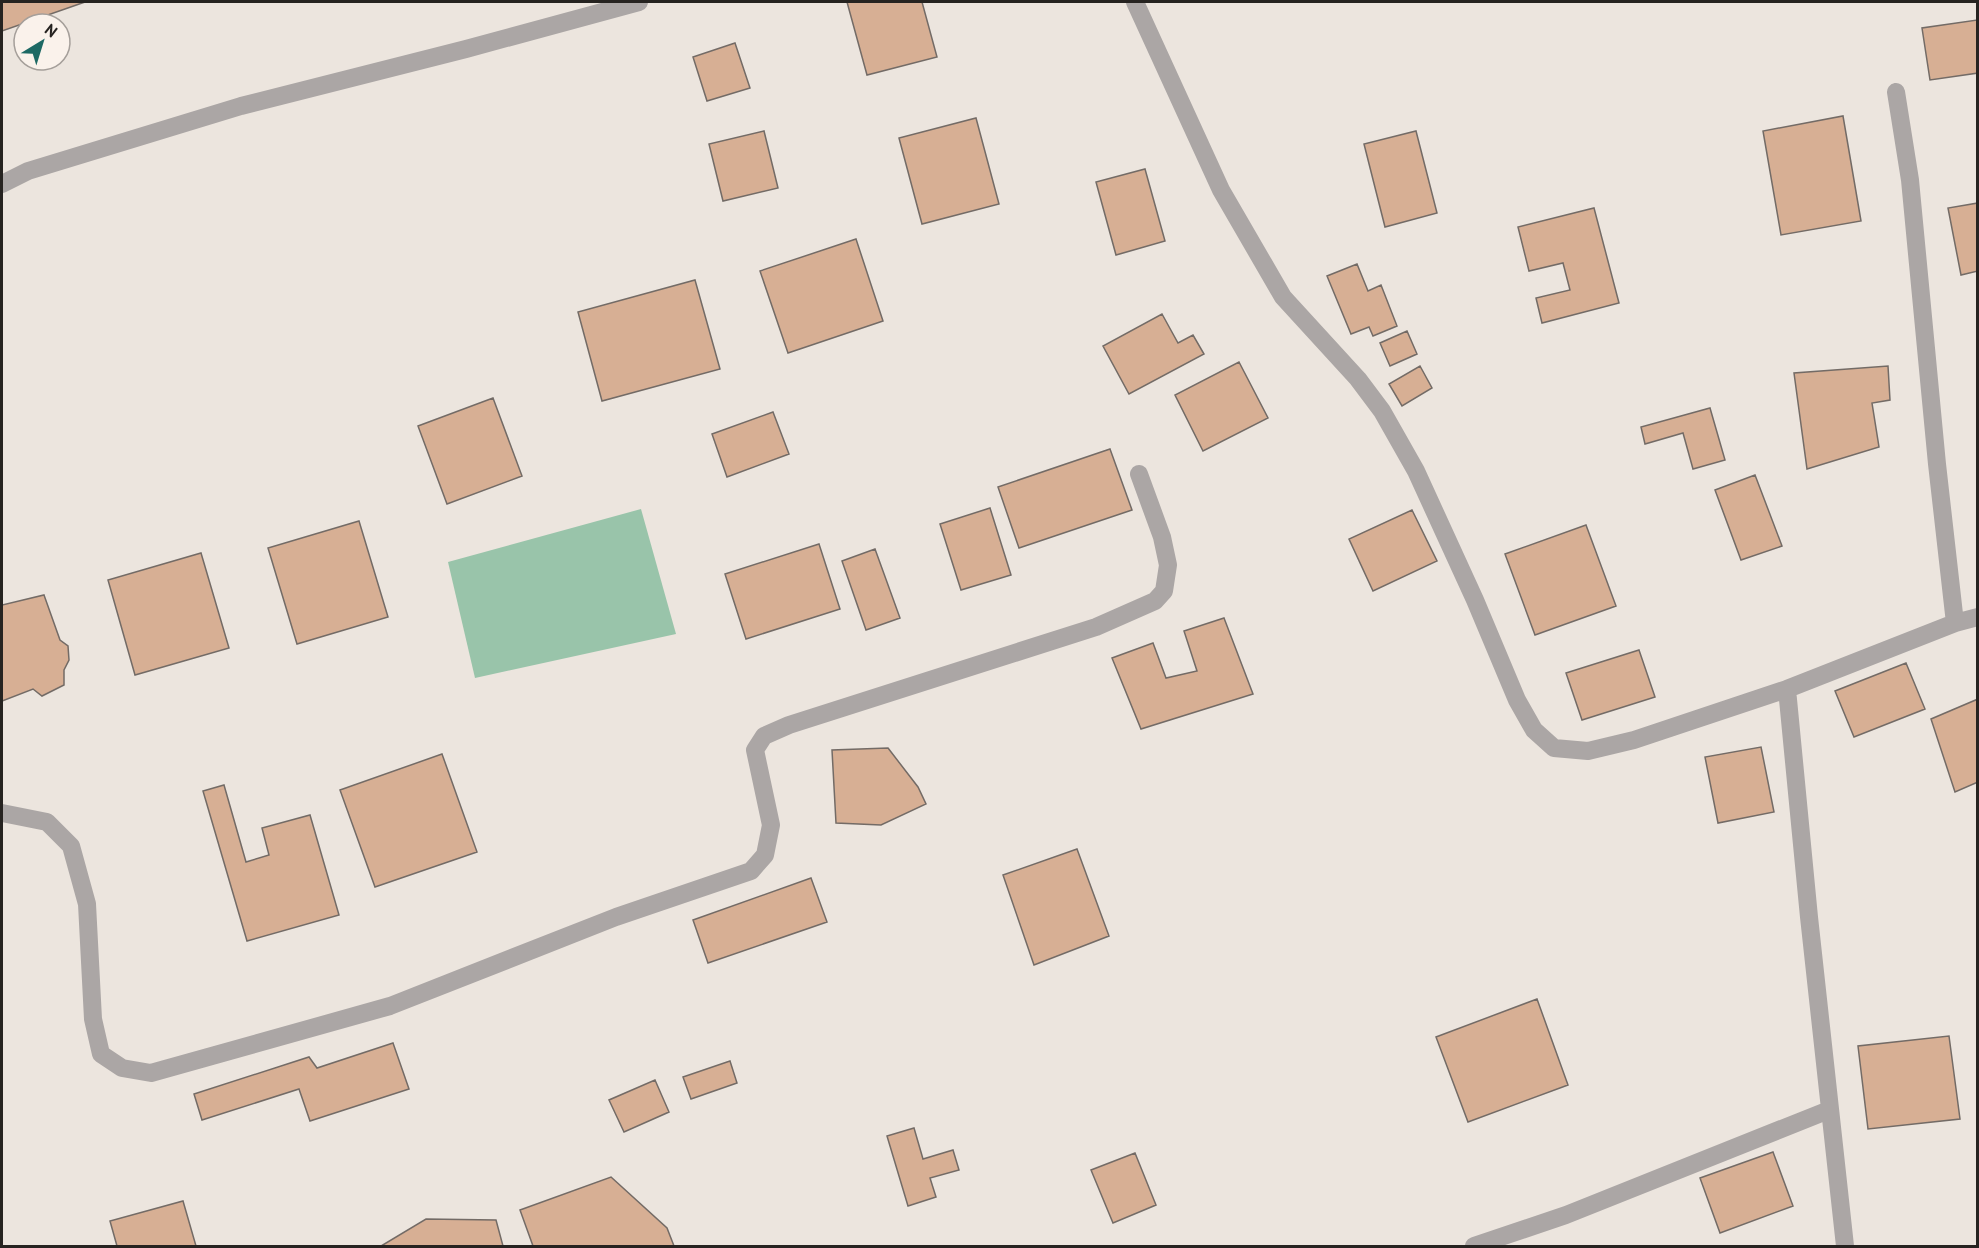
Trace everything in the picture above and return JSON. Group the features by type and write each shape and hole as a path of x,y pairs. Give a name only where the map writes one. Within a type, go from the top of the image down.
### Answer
{"street":[{"path":"2,184 28,171 241,106 639,2"},
{"path":"1135,2 1221,190 1283,297 1358,380 1382,411 1416,471 1476,600 1517,700 1534,730 1554,748 1588,751 1634,740 1787,689 1955,623 1977,617"},
{"path":"1896,92 1910,180 1937,464 1955,623"},
{"path":"2,813 47,822 71,846 87,904 93,1019 101,1054 122,1068 151,1073 390,1006 616,917 751,871 765,855 771,825 755,750 764,736 828,712 1096,627 1155,601 1164,591 1168,565 1162,537 1139,474"},
{"path":"1787,689 1829,1110 1845,1246"},
{"path":"1474,1246 1566,1215 1829,1110"}],"green space":[{"path":"641,509 676,634 475,678 448,562"}],"building":[{"path":"2,2 85,2 56,12 12,12 12,28 2,31"},
{"path":"847,2 922,2 937,57 867,75"},
{"path":"1977,20 1978,73 1930,80 1922,28"},
{"path":"735,43 750,88 707,101 693,57"},
{"path":"1843,116 1861,221 1781,235 1763,131"},
{"path":"976,118 999,204 922,224 899,138"},
{"path":"764,131 778,188 723,201 709,144"},
{"path":"1416,131 1437,213 1385,227 1364,144"},
{"path":"1145,169 1165,241 1116,255 1096,182"},
{"path":"1978,203 1978,271 1961,275 1948,208"},
{"path":"1594,208 1619,303 1542,323 1536,298 1570,290 1563,263 1529,271 1518,227"},
{"path":"856,239 883,321 788,353 760,271"},
{"path":"1357,264 1368,291 1381,285 1397,326 1373,336 1369,327 1351,334 1327,276"},
{"path":"695,280 720,369 602,401 578,312"},
{"path":"1162,314 1178,343 1193,335 1204,354 1129,394 1103,346"},
{"path":"1407,331 1417,354 1390,366 1380,343"},
{"path":"1239,362 1268,418 1203,451 1175,395"},
{"path":"1420,366 1432,388 1402,406 1389,384"},
{"path":"1888,366 1890,400 1872,403 1879,447 1807,469 1794,373"},
{"path":"493,398 522,476 447,504 418,426"},
{"path":"1710,408 1725,460 1693,469 1683,433 1645,444 1641,427"},
{"path":"773,412 789,454 727,477 712,434"},
{"path":"1110,449 1132,510 1019,548 998,487"},
{"path":"1755,475 1782,546 1741,560 1715,490"},
{"path":"990,508 1011,575 961,590 940,524"},
{"path":"1412,510 1437,561 1373,591 1349,539"},
{"path":"359,521 388,617 297,644 268,548"},
{"path":"1586,525 1616,606 1535,635 1505,554"},
{"path":"819,544 840,609 746,639 725,574"},
{"path":"875,549 900,618 866,630 842,561"},
{"path":"201,553 229,648 135,675 108,580"},
{"path":"44,595 60,640 68,646 69,660 64,670 64,685 42,696 33,689 2,701 2,605"},
{"path":"1224,618 1253,694 1141,729 1112,658 1153,643 1166,678 1197,671 1184,631"},
{"path":"1639,650 1655,697 1582,720 1566,673"},
{"path":"1906,663 1925,709 1854,737 1835,691"},
{"path":"1978,699 1978,782 1955,792 1931,719"},
{"path":"1761,747 1774,812 1718,823 1705,757"},
{"path":"888,748 918,787 926,804 881,825 836,823 832,750"},
{"path":"442,754 477,852 375,887 340,790"},
{"path":"224,785 246,862 269,855 262,828 310,815 339,915 247,941 203,791"},
{"path":"1077,849 1109,936 1034,965 1003,875"},
{"path":"811,878 827,922 708,963 693,920"},
{"path":"1537,999 1568,1085 1468,1122 1436,1037"},
{"path":"1949,1036 1960,1119 1868,1129 1858,1046"},
{"path":"393,1043 409,1089 310,1121 299,1089 202,1120 194,1094 309,1057 317,1068"},
{"path":"730,1061 737,1083 691,1099 683,1077"},
{"path":"655,1080 669,1112 624,1132 609,1100"},
{"path":"914,1128 923,1159 953,1150 959,1170 930,1178 936,1197 908,1206 887,1136"},
{"path":"1773,1152 1793,1206 1720,1233 1700,1178"},
{"path":"1135,1153 1156,1205 1113,1223 1091,1170"},
{"path":"611,1177 667,1228 674,1246 533,1246 520,1210"},
{"path":"183,1201 196,1246 117,1246 110,1221"},
{"path":"426,1219 496,1220 503,1246 381,1246"}]}
